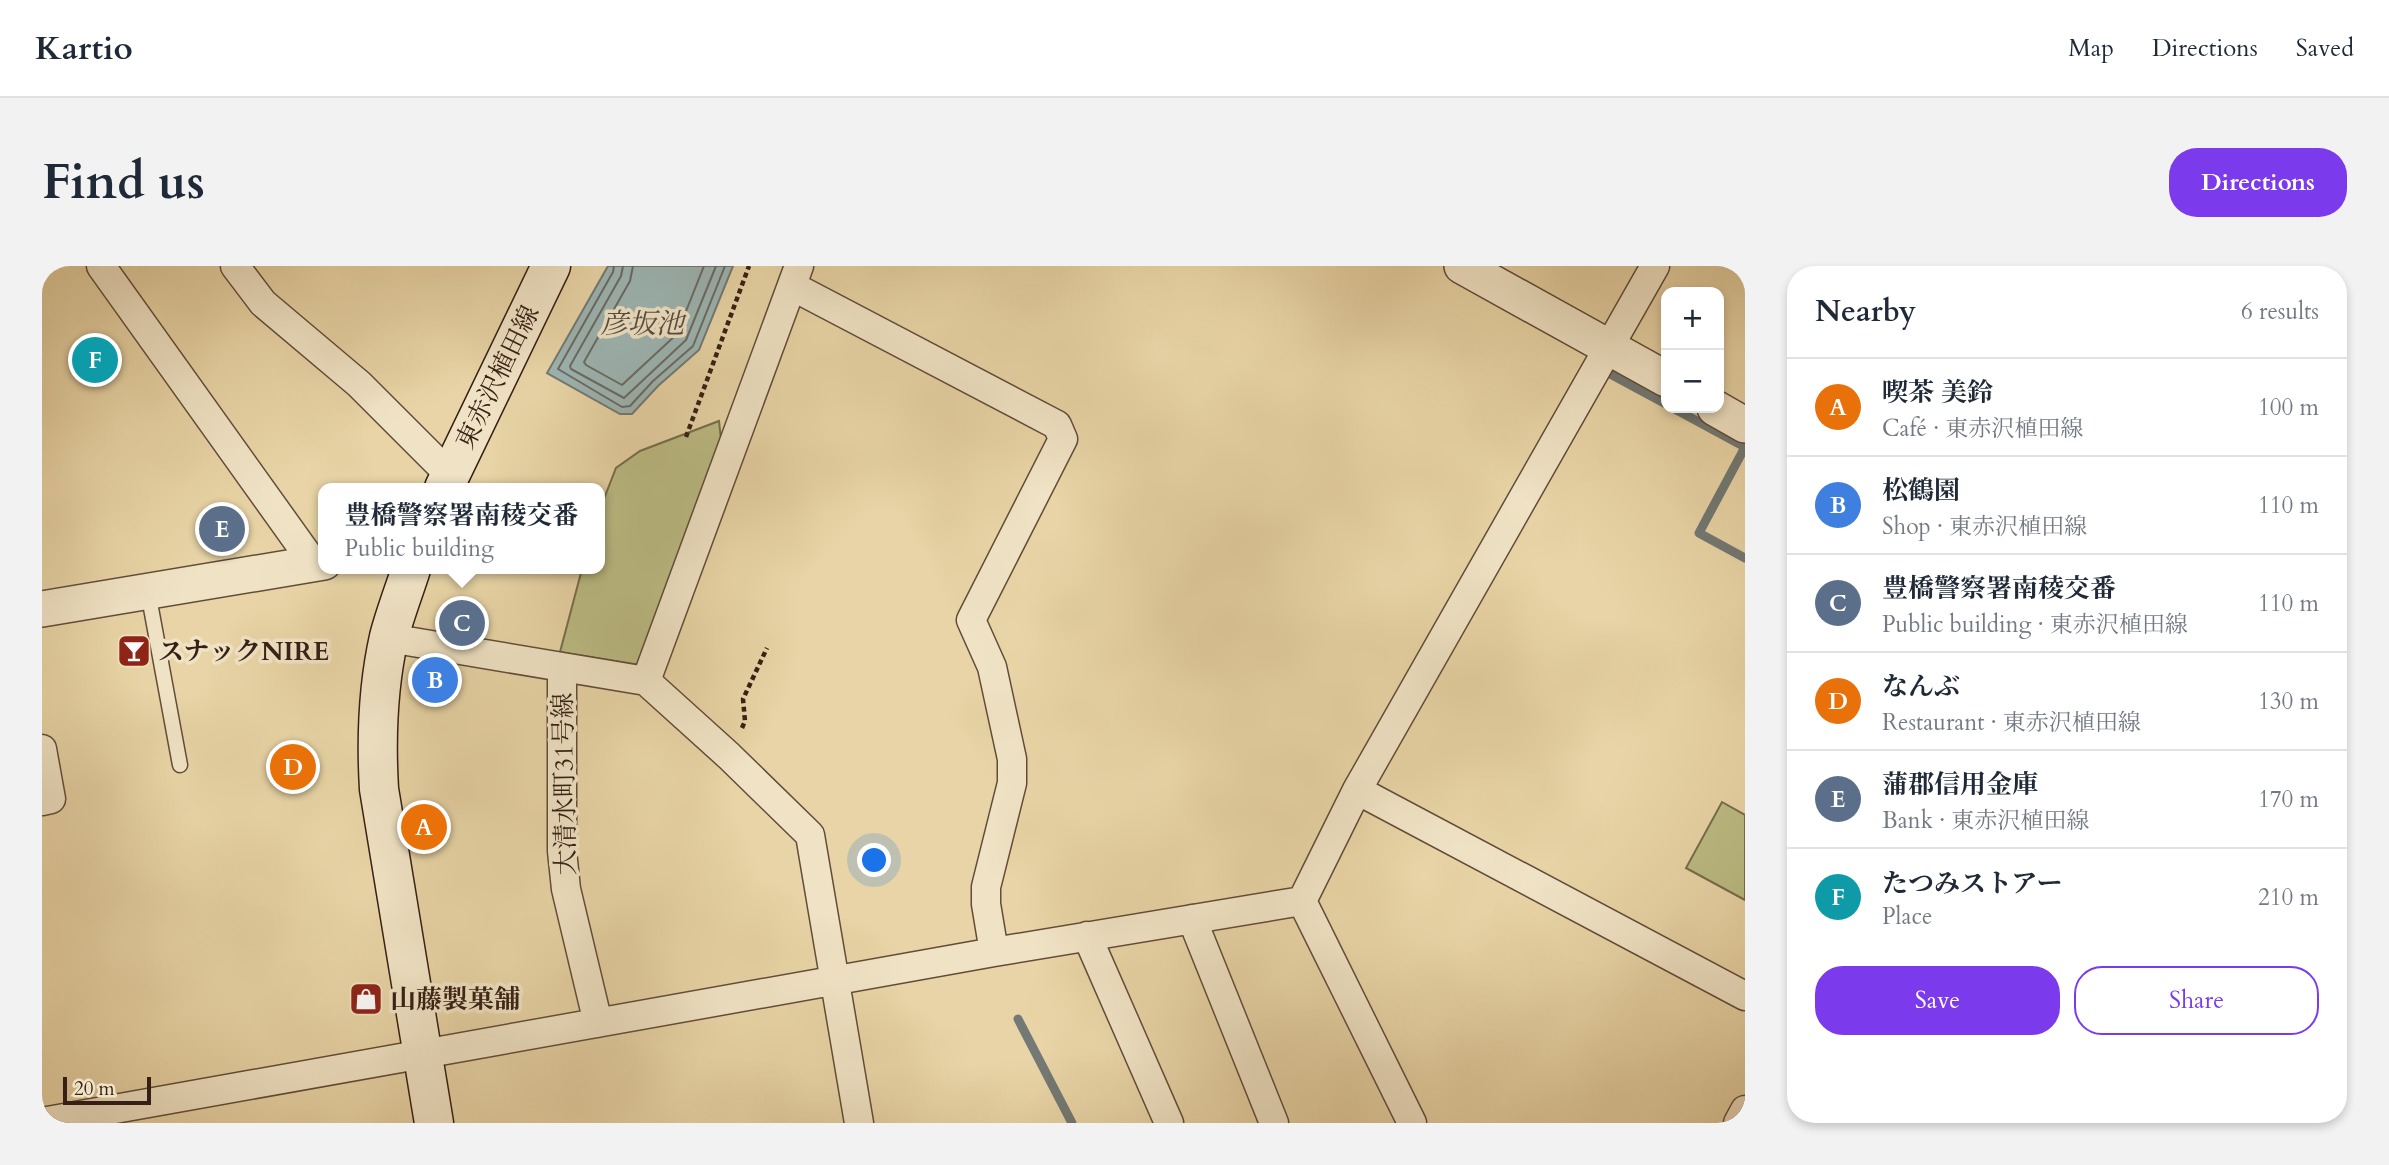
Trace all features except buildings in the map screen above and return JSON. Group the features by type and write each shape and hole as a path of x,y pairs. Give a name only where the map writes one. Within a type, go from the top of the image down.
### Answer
{"main road":[{"name":"東赤沢植田線","path":"447,482 551,266"},
{"path":"409,574 389,638 376,750 379,789 434,1123"}],"street":[{"path":"101,266 318,562"},
{"path":"235,266 262,303 359,384 447,482"},
{"path":"1462,266 1661,376"},
{"path":"1302,901 1357,790 1655,266"},
{"path":"646,681 796,276 1057,425 1063,439 971,620 992,667 1012,759 1012,783 986,887 994,952"},
{"path":"1724,413 1745,425"},
{"path":"42,609 318,563"},
{"path":"389,638 646,681 729,755 810,835 859,1123"},
{"name":"大清水町31号線","path":"562,667 562,851 566,889 598,1023"},
{"path":"42,749 51,799 42,801"},
{"path":"1357,790 1745,996"},
{"path":"42,1122 84,1119 994,952 1302,901"},
{"path":"1302,901 1412,1123"},
{"path":"1192,919 1274,1123"},
{"path":"1087,936 1169,1123"},
{"path":"1738,1123 1745,1110"}],"lane":[{"path":"148,592 180,765"}],"path":[{"path":"686,437 748,266"},
{"path":"729,755 745,721 743,699 767,648"}],"green space":[{"path":"719,421 723,458 640,665 560,652 581,574 605,574 605,496 616,468 640,451"},
{"path":"1722,802 1745,815 1745,900 1686,868"}],"water":[{"name":"彦坂池","path":"608,266 733,266 699,350 658,386 632,414 620,414 547,373"}],"waterway":[{"path":"1601,369 1661,401"},
{"path":"1682,413 1745,447 1699,533 1745,558"},
{"path":"1018,1019 1072,1123"}],"place":[{"name":"たつみストアー","path":"95,360"},
{"name":"蒲郡信用金庫","path":"222,529"},
{"name":"豊橋警察署南稜交番","path":"462,623"},
{"name":"スナックNIRE","path":"134,651"},
{"name":"松鶴園","path":"435,680"},
{"name":"なんぶ","path":"293,767"},
{"name":"喫茶 美鈴","path":"424,827"},
{"name":"山藤製菓舗","path":"366,999"}]}
